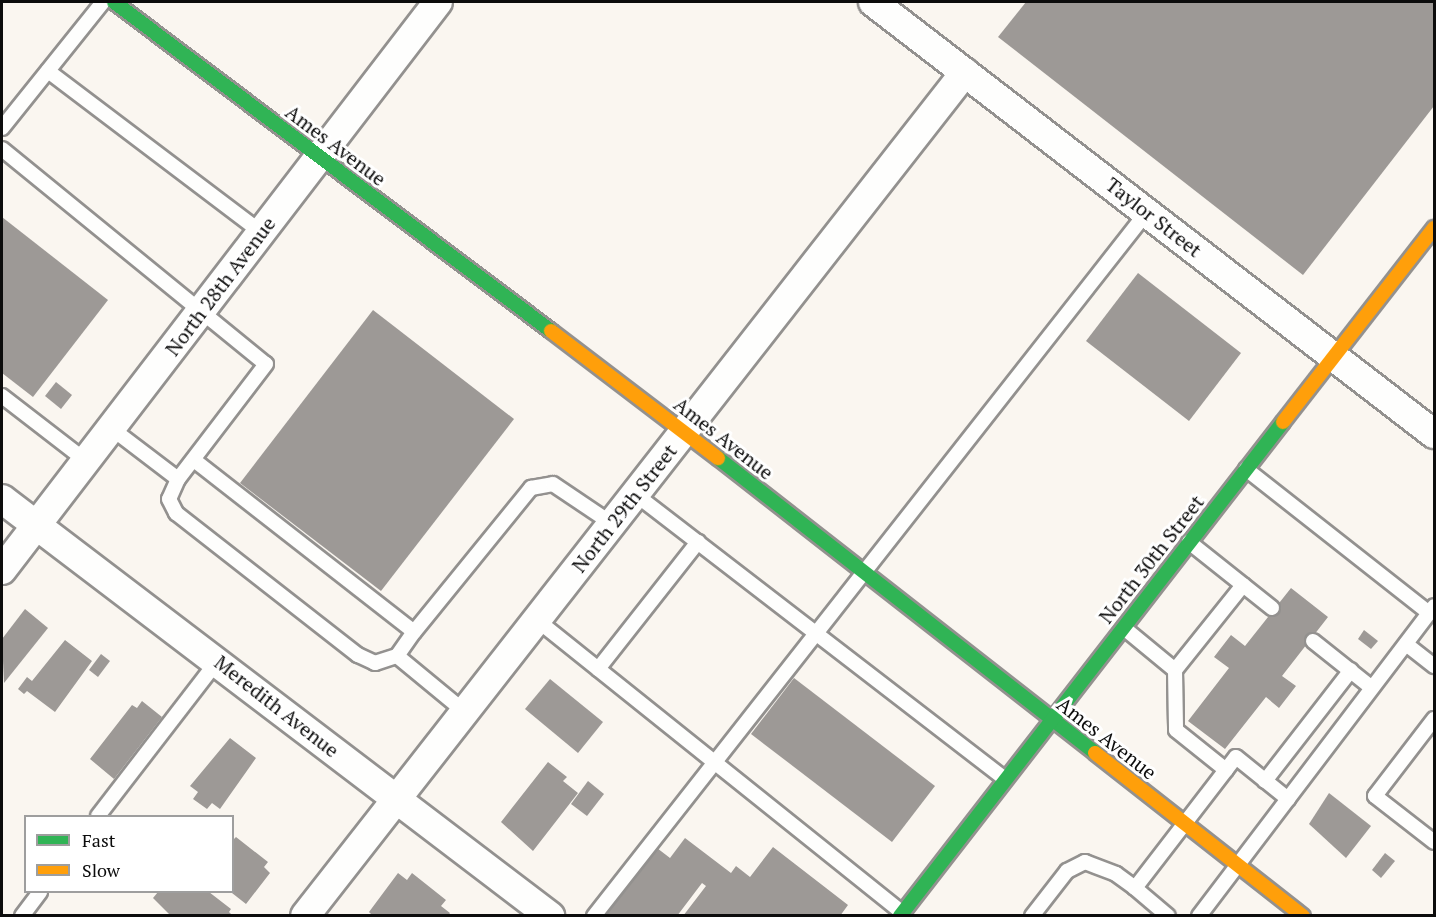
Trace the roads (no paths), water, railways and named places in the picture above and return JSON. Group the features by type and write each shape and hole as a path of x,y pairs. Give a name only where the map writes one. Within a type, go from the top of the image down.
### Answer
{"main road":[{"name":"Ames Avenue","path":"114,2 684,431 1299,914"},
{"name":"North 30th Street","path":"901,914 1434,228"}],"street":[{"name":"North 28th Avenue","path":"2,570 438,2"},
{"name":"Taylor Street","path":"873,2 1434,434"},
{"name":"North 29th Street","path":"305,915 965,72"},
{"name":"Meredith Avenue","path":"2,499 218,660 550,915"}],"lane":[{"path":"2,128 103,2"},
{"path":"48,71 261,232"},
{"path":"2,149 266,364 178,479 169,499 176,513 358,655 375,663 397,656 531,488 553,484 611,523"},
{"path":"594,915 1147,212"},
{"path":"2,396 86,461"},
{"path":"111,428 178,479"},
{"path":"194,460 414,632"},
{"path":"1199,915 1432,610 1246,470"},
{"path":"635,494 1005,779"},
{"path":"598,669 698,542"},
{"path":"1189,542 1272,608"},
{"path":"1226,770 1176,730 1175,670 1243,585"},
{"path":"537,620 901,914"},
{"path":"1123,627 1175,670"},
{"path":"1313,641 1372,688"},
{"path":"1406,644 1434,666"},
{"path":"397,656 465,712"},
{"path":"99,815 218,660"},
{"path":"1265,781 1351,670"},
{"path":"1434,718 1374,796 1434,842"},
{"path":"1135,888 1236,757 1288,799"},
{"path":"1032,915 1067,871 1085,862 1116,874 1168,915"},
{"path":"22,915 38,893"}]}
